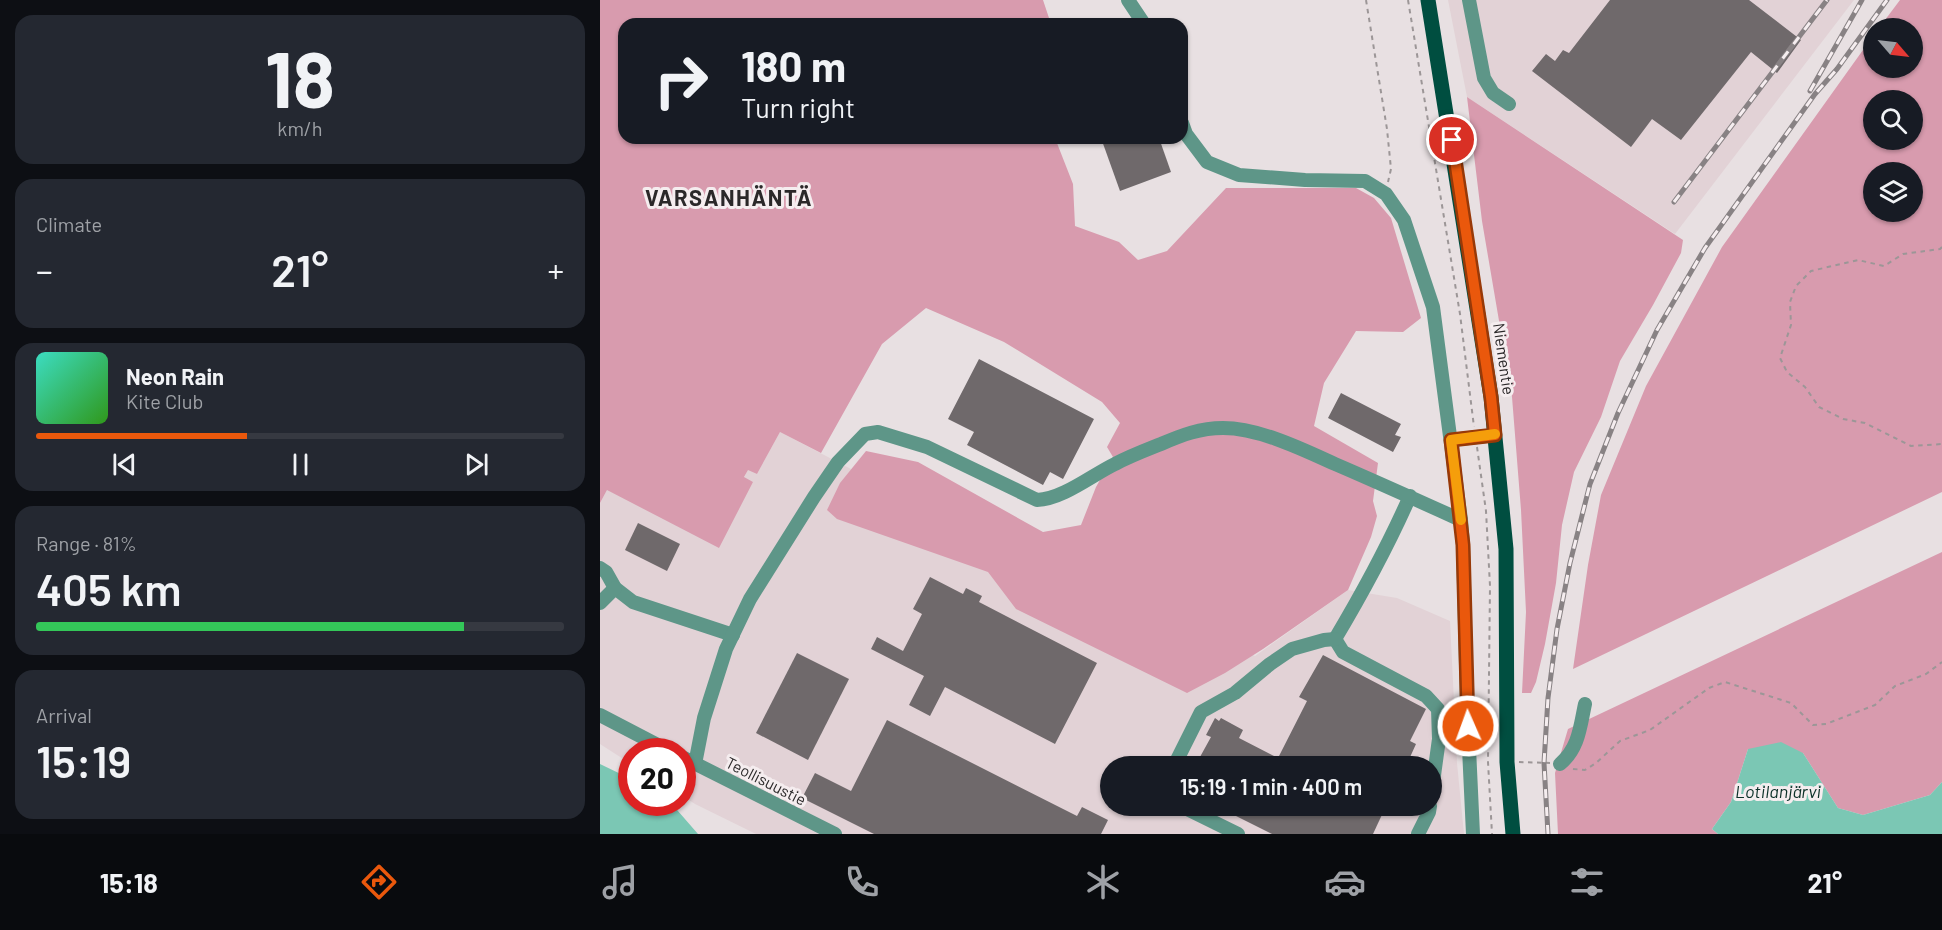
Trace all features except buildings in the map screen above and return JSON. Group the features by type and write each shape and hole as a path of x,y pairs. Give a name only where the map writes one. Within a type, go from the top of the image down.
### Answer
{"main road":[{"name":"Niementie","path":"1428,0 1465,222 1495,435 1506,549 1507,762 1513,834"}],"street":[{"path":"1128,0 1140,18"},
{"path":"1469,0 1484,78 1493,93 1509,105"},
{"path":"1188,137 1207,162 1239,175 1305,180 1365,181 1386,194 1404,220 1433,307 1461,520 1473,834"},
{"path":"696,741 726,649 750,599 838,462 865,434 878,432 927,447 1037,500 1045,500 1072,488 1116,463 1186,433 1204,429 1245,430 1282,442 1461,520"},
{"path":"1451,440 1495,435"},
{"path":"1335,639 1395,531 1410,496"},
{"path":"600,568 606,572 615,588 633,602 733,635"},
{"path":"600,603 615,588"},
{"path":"1179,756 1201,712 1235,693 1292,649 1335,639"},
{"path":"1335,639 1343,652 1426,696 1438,709 1439,739 1437,756"},
{"path":"1560,764 1570,756 1576,744 1585,704"},
{"path":"600,715 644,738"},
{"name":"Teollisuustie","path":"696,764 835,834"},
{"path":"1201,816 1238,834"},
{"path":"1418,834 1427,816"}],"path":[{"path":"1366,0 1387,129 1391,169 1386,194"},
{"path":"1408,0 1460,314 1486,511 1490,586 1488,762 1492,834"},
{"path":"1942,247 1903,254 1884,266 1858,260 1811,272 1796,286 1790,302 1791,325 1780,358 1787,372 1805,387 1819,407 1843,419 1865,423 1911,446 1942,444"},
{"path":"1507,762 1560,764 1585,770 1620,741 1650,729 1709,687 1725,682 1791,703 1813,724 1826,724 1875,705 1895,686 1926,674 1942,662"}],"shaded area":[{"path":"600,0 1043,0 1049,18 618,18 618,144 1057,144 1073,184 1075,226 1119,242 1138,260 1167,251 1226,188 1356,188 1374,198 1391,218 1421,318 1403,332 1356,331 1324,383 1314,426 1378,463 1373,501 1377,516 1371,537 1348,590 1263,649 1187,693 1016,609 988,572 837,519 827,510 840,483 866,451 918,462 1043,532 1081,525 1096,487 1113,457 1107,447 1120,423 1102,402 1004,342 926,308 882,344 821,453 780,432 757,474 748,470 744,477 753,482 719,548 607,490 600,503"},
{"path":"1448,0 1854,0 1675,234 1467,97"},
{"path":"1900,0 1942,0 1942,492 1573,669 1601,495 1646,386 1722,247 1863,50 1863,78 1923,78 1923,18 1886,18"},
{"path":"1467,97 1683,240 1681,253 1620,361 1601,417 1574,472 1562,525 1556,583 1545,644 1531,693 1522,693 1526,612 1512,397 1482,221"},
{"path":"780,432 899,494 1255,656 1348,590 1397,598 1450,621 1457,763 1464,834 756,834 696,804 696,738 618,738 618,756 600,744 600,503 607,490 753,483 744,478 748,469 757,474"},
{"path":"1942,552 1942,782 1930,795 1863,815 1838,808 1803,753 1748,749 1731,802 1712,829 1718,834 1558,834 1555,773 1568,729"}],"water":[{"name":"Lotilanjärvi","path":"1781,742 1803,753 1838,808 1863,815 1930,795 1942,782 1942,834 1718,834 1712,829 1731,802 1748,749"},
{"path":"600,764 618,773 618,816 682,816 698,834 600,834"}],"railway":[{"path":"1674,202 1827,0"},
{"path":"1810,91 1862,0"},
{"path":"1548,834 1544,763 1548,698 1557,629 1570,563 1590,484 1618,413 1657,330 1705,248 1815,94 1837,69 1887,0"}],"slow traffic":[{"path":"1461,520 1451,440 1495,434"}],"district":[{"name":"VARSANHÄNTÄ","path":"729,198"}],"route":[{"path":"1452,140 1495,435 1451,440 1463,545 1468,726"}]}
